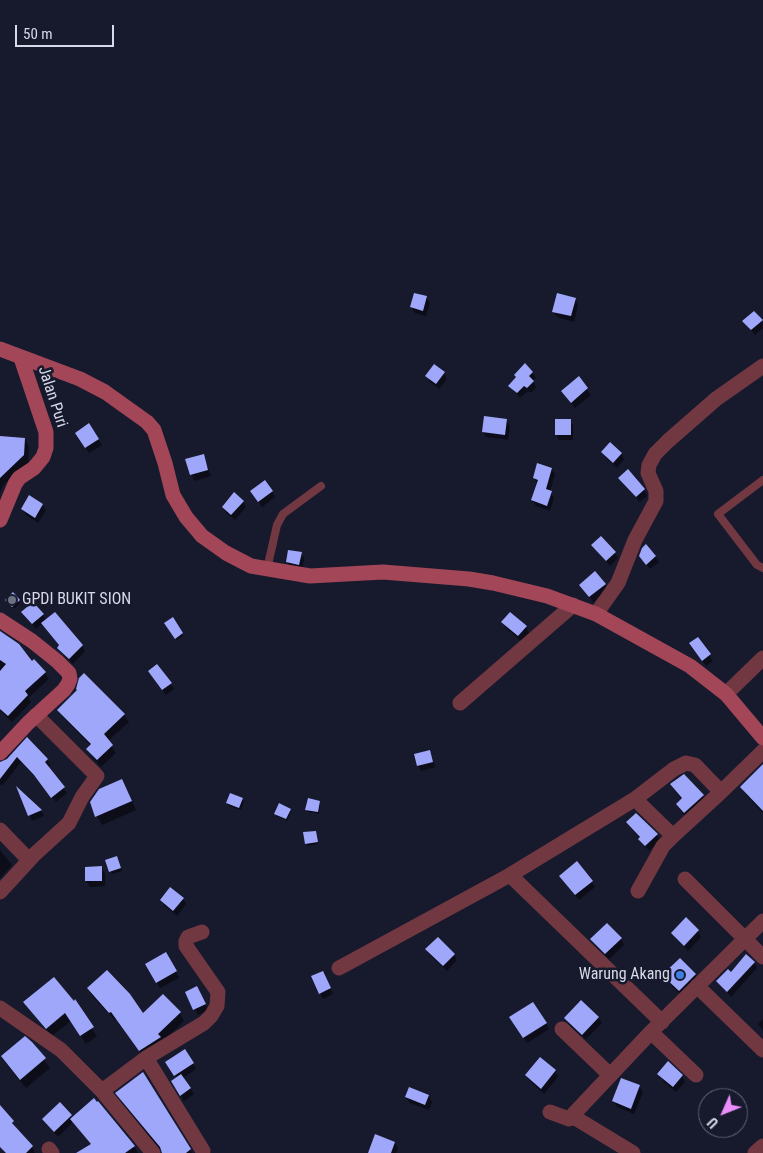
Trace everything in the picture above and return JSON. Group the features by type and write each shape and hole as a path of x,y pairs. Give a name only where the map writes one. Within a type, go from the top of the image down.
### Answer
{"street":[{"path":"0,349 80,379 112,397 147,422 154,430 173,494 186,517 202,536 226,553 251,566 310,576 383,572 470,580 493,583 547,596 596,614 690,666 726,694 763,738"},
{"name":"Jalan Puri","path":"0,520 15,484 44,458 46,448 46,432 21,358"},
{"path":"596,614 618,583 635,540 656,501 656,491 648,473 649,465 655,454 716,399 763,366"},
{"path":"460,703 573,606"},
{"path":"0,620 32,641 69,673 68,684 64,690 36,715 0,753"},
{"path":"726,694 763,658"},
{"path":"0,892 29,860 69,823 82,797 97,776 36,715"},
{"path":"638,891 663,846 763,751"},
{"path":"340,968 510,875 635,798 674,769 686,763 694,765 721,792"},
{"path":"635,798 673,836"},
{"path":"0,830 29,860"},
{"path":"510,875 656,1027 696,1075"},
{"path":"685,879 763,957"},
{"path":"550,1112 569,1119 656,1027 763,921"},
{"path":"102,1091 146,1058 204,1023 211,1016 217,1006 218,992 186,946 188,937 202,932"},
{"path":"697,986 763,1050"},
{"path":"0,1008 61,1050 102,1091 153,1153"},
{"path":"562,1029 610,1075"},
{"path":"146,1058 203,1150"},
{"path":"572,1116 632,1153"},
{"path":"755,1153 763,1146"}],"lane":[{"path":"763,480 718,514 757,565 763,568"},
{"path":"267,569 277,526 283,514 321,486"}],"building":[{"path":"414,293 427,296 423,311 410,307"},
{"path":"557,293 576,298 571,316 552,312"},
{"path":"754,311 763,320 751,330 742,321"},
{"path":"525,363 533,372 529,376 534,381 527,388 524,386 517,393 508,386 516,377 514,375"},
{"path":"434,364 445,372 436,384 425,376"},
{"path":"579,376 588,388 571,403 561,391"},
{"path":"484,416 507,419 505,435 482,432"},
{"path":"555,419 571,419 571,435 555,435"},
{"path":"89,423 99,439 85,448 75,433"},
{"path":"0,436 25,438 24,455 0,478"},
{"path":"610,442 622,453 613,463 601,452"},
{"path":"204,454 208,470 190,475 185,459"},
{"path":"537,463 552,468 546,489 552,491 547,506 531,500 538,480 533,478"},
{"path":"628,469 645,489 636,497 618,478"},
{"path":"265,480 273,491 258,502 250,491"},
{"path":"234,492 244,501 231,515 222,507"},
{"path":"29,495 43,504 35,518 21,509"},
{"path":"601,536 616,552 606,561 591,545"},
{"path":"646,544 656,556 646,565 639,556"},
{"path":"288,550 302,552 299,565 286,562"},
{"path":"595,571 606,584 589,597 579,585"},
{"name":"GPDI BUKIT SION","path":"13,592 20,600 12,607 5,600"},
{"path":"33,602 44,614 32,624 21,612"},
{"path":"55,612 83,645 69,659 57,648 59,645 41,623"},
{"path":"510,612 527,626 518,636 501,622"},
{"path":"173,617 183,633 175,639 164,623"},
{"path":"0,631 19,644 32,661 34,659 46,672 25,691 28,695 8,716 0,709 0,671 6,664 0,660"},
{"path":"698,637 711,654 702,661 689,643"},
{"path":"157,664 172,683 162,690 148,671"},
{"path":"84,673 125,714 104,734 113,745 97,760 86,749 91,744 57,710 77,690 79,678"},
{"path":"27,737 48,759 45,762 65,787 51,798 34,775 17,757 0,779 0,762 7,759"},
{"path":"430,750 433,762 417,766 414,754"},
{"path":"763,764 763,811 740,787"},
{"path":"684,774 704,795 684,813 676,804 682,798 670,784"},
{"path":"122,779 132,801 95,817 90,802 99,789"},
{"path":"16,786 42,810 28,816"},
{"path":"230,793 243,798 239,808 226,803"},
{"path":"308,798 320,801 318,812 305,810"},
{"path":"279,803 291,809 286,819 274,814"},
{"path":"636,813 658,834 645,846 638,839 640,837 626,822"},
{"path":"316,831 318,842 305,844 303,832"},
{"path":"117,856 121,868 109,872 105,860"},
{"path":"577,861 593,881 575,895 559,876"},
{"path":"102,866 102,881 85,881 85,867"},
{"path":"170,887 184,898 173,911 160,900"},
{"path":"686,917 699,930 684,946 671,933"},
{"path":"607,923 622,938 605,954 590,939"},
{"path":"438,937 455,954 443,966 425,949"},
{"path":"166,952 177,971 156,983 145,964"},
{"path":"746,954 755,962 727,992 716,981 728,969 731,972"},
{"name":"Warung Akang","path":"680,958 696,974 679,991 662,975"},
{"path":"107,970 130,994 143,1013 163,994 181,1012 158,1034 161,1037 139,1051 111,1012 109,1013 87,988"},
{"path":"323,971 331,988 319,994 311,976"},
{"path":"54,977 74,1001 75,999 94,1027 80,1036 65,1013 46,1029 23,1002"},
{"path":"197,986 206,1004 193,1010 185,992"},
{"path":"581,1000 599,1017 582,1035 564,1018"},
{"path":"533,1002 547,1023 523,1038 509,1017"},
{"path":"25,1036 46,1058 20,1080 1,1056"},
{"path":"185,1049 194,1063 174,1076 165,1062"},
{"path":"540,1057 556,1070 541,1089 525,1075"},
{"path":"668,1061 683,1075 673,1087 657,1074"},
{"path":"143,1072 191,1149 186,1153 162,1153 160,1147 115,1093"},
{"path":"181,1074 191,1088 180,1096 171,1081"},
{"path":"621,1078 640,1085 631,1109 612,1101"},
{"path":"409,1087 429,1095 425,1105 405,1097"},
{"path":"94,1098 135,1146 125,1153 76,1153 91,1144 70,1119"},
{"path":"60,1102 72,1115 54,1132 42,1119"},
{"path":"0,1105 14,1121 12,1123 33,1146 26,1153 6,1153 0,1147"},
{"path":"375,1134 395,1142 391,1153 368,1153"}],"place":[{"name":"GPDI BUKIT SION","path":"12,600"},
{"name":"Warung Akang","path":"680,975"}]}
